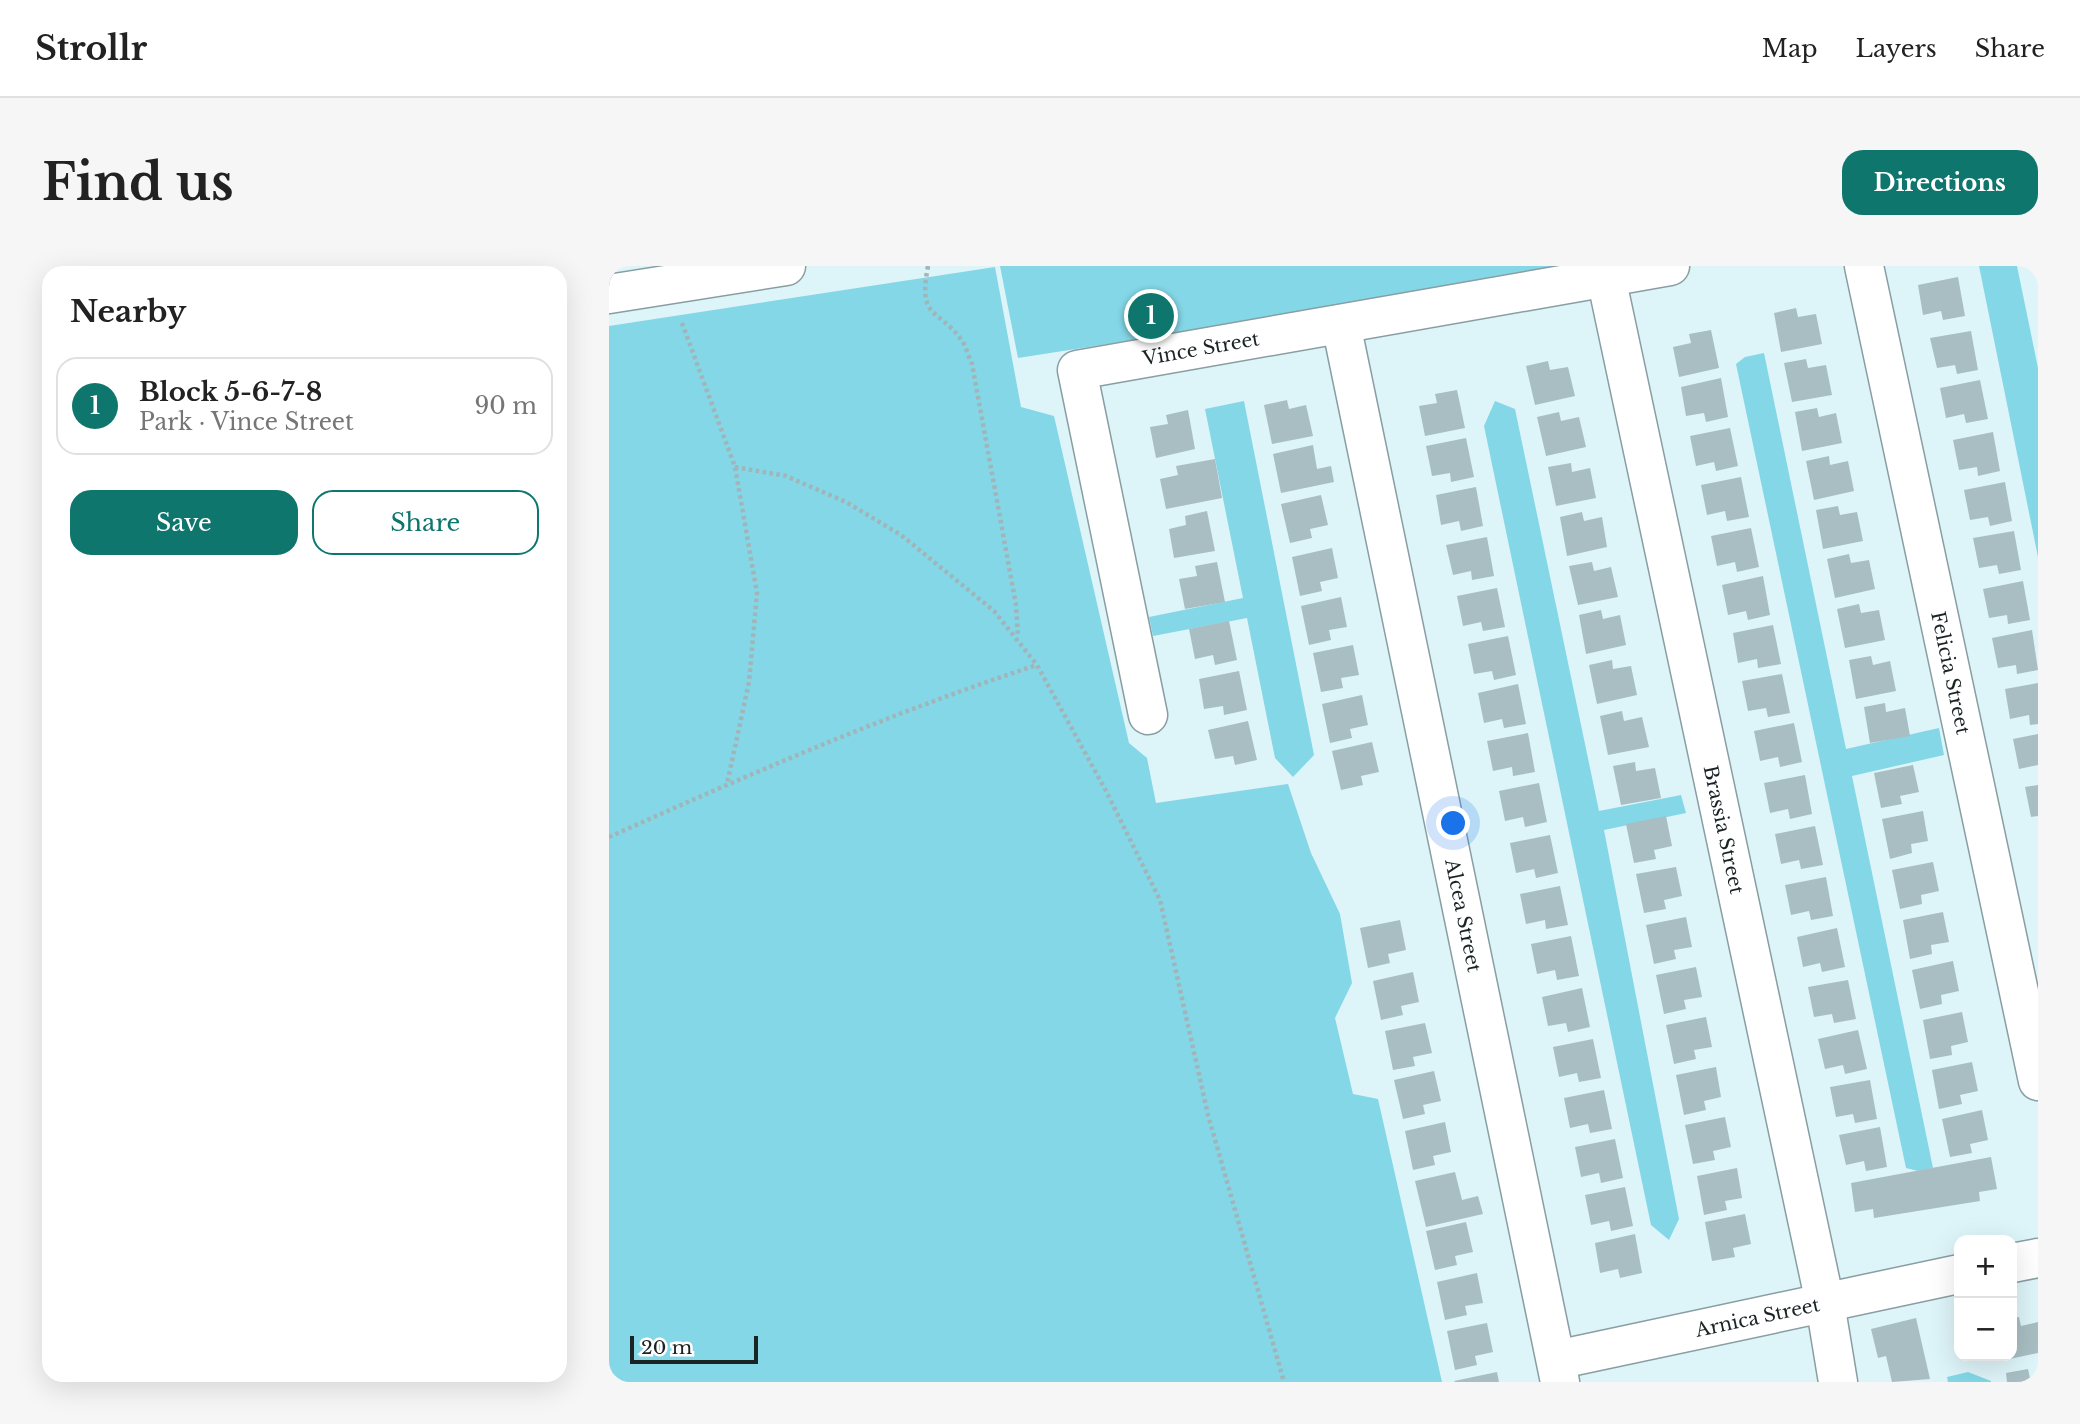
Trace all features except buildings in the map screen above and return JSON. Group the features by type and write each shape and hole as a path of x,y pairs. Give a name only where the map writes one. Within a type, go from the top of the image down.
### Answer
{"street":[{"path":"609,294 666,276 786,266"},
{"name":"Vince Street","path":"1148,715 1077,370 1670,266"},
{"name":"Felicia Street","path":"1864,266 2038,1082"},
{"name":"Brassia Street","path":"1607,277 1825,1303 1838,1382"},
{"name":"Alcea Street","path":"1341,324 1558,1371"},
{"path":"2017,1262 2038,1258"},
{"name":"Arnica Street","path":"1558,1371 1825,1303 1954,1275"}],"path":[{"path":"928,266 926,297 931,313 961,339 972,365 1016,605 1018,638"},
{"path":"666,276 735,467 749,532 757,593 749,682 727,784"},
{"path":"735,467 786,475 846,502 901,535 959,580 1018,638 1037,665 1106,791 1160,900 1208,1115 1285,1382"},
{"path":"609,837 727,784 932,699 1037,665"}],"shaded area":[{"path":"1000,266 1607,266 1018,358"},
{"path":"1979,266 2017,266 2038,368 2038,557"},
{"path":"995,267 1021,407 1054,416 1129,743 1147,758 1156,803 1288,784 1311,853 1340,914 1352,983 1335,1018 1353,1094 1378,1099 1442,1382 609,1382 609,326"},
{"path":"1764,353 1846,749 1939,728 1944,755 1852,776 1933,1168 1918,1171 1906,1168 1736,364 1745,357"},
{"path":"1244,401 1314,755 1293,777 1275,758 1247,618 1153,636 1149,617 1243,598 1205,409"},
{"path":"1495,401 1515,409 1599,811 1681,795 1686,813 1604,830 1679,1219 1669,1240 1651,1225 1484,426"},
{"path":"1968,1372 1991,1382 1948,1382 1947,1377"}],"place":[{"name":"Block 5-6-7-8","path":"1151,316"}]}
